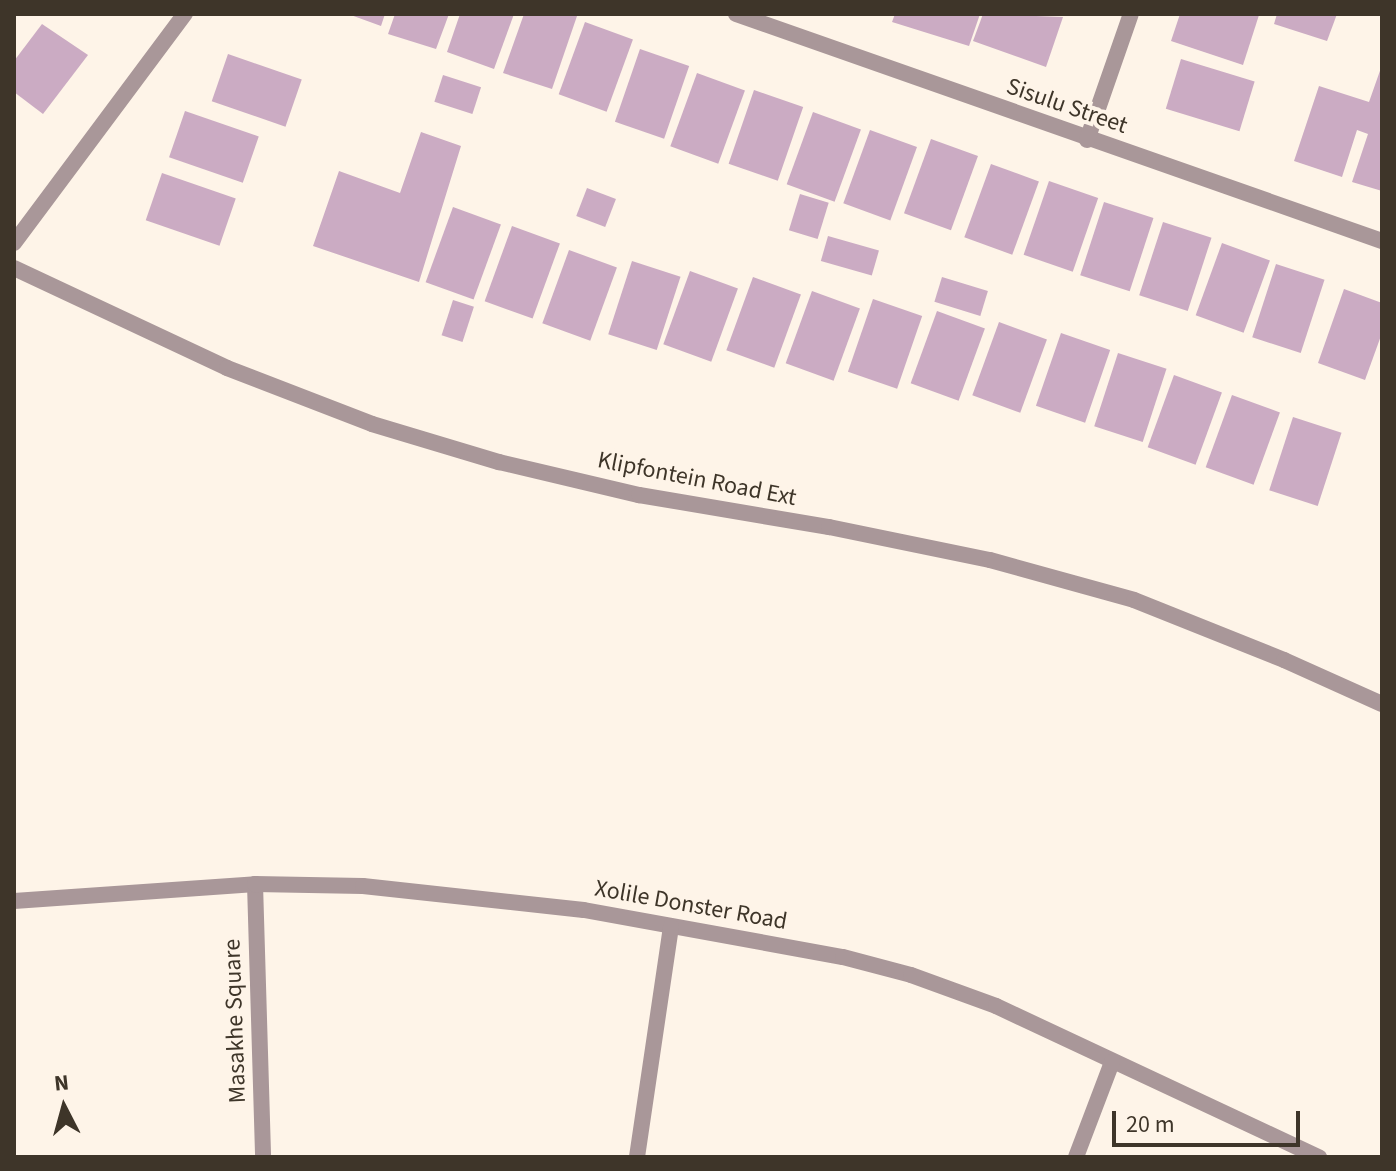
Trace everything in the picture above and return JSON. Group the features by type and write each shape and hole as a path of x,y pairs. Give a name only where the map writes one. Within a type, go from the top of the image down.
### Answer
{"street":[{"path":"14,243 185,14"},
{"name":"Sisulu Street","path":"736,14 1087,140 1382,241"},
{"path":"1087,140 1131,14"},
{"name":"Klipfontein Road Ext","path":"14,268 227,368 372,424 499,462 639,495 829,527 1004,564 1134,600 1284,660 1382,704"},
{"name":"Xolile Donster Road","path":"14,901 255,884 363,886 464,894 584,910 843,957 911,975 996,1006 1319,1157"},
{"name":"Masakhe Square","path":"255,884 263,1157"},
{"path":"637,1157 671,926"},
{"path":"1076,1157 1112,1062"}],"building":[{"path":"348,14 385,14 381,26"},
{"path":"395,14 449,14 436,49 388,34"},
{"path":"460,14 514,14 494,69 447,52"},
{"path":"524,14 577,16 552,89 503,73"},
{"path":"895,14 980,14 969,46 892,22"},
{"path":"983,14 1063,17 1046,67 973,41"},
{"path":"1180,14 1259,15 1243,65 1171,41"},
{"path":"1277,14 1337,14 1327,41 1274,24"},
{"path":"585,22 633,39 607,112 559,94"},
{"path":"42,24 88,55 43,114 14,92 14,61"},
{"path":"640,49 689,66 664,139 615,122"},
{"path":"228,54 302,79 285,127 212,101"},
{"path":"1181,59 1255,82 1239,131 1166,109"},
{"path":"1382,65 1382,191 1352,182 1368,134 1357,130 1342,177 1294,161 1319,86 1369,102"},
{"path":"697,73 745,90 718,164 670,146"},
{"path":"443,75 481,87 472,114 434,102"},
{"path":"754,90 803,107 778,181 729,164"},
{"path":"185,111 259,136 243,183 169,157"},
{"path":"813,112 861,129 835,202 787,184"},
{"path":"870,130 917,147 890,220 843,203"},
{"path":"421,132 461,146 419,282 313,246 339,171 400,193"},
{"path":"931,139 978,156 951,230 904,213"},
{"path":"991,164 1039,181 1012,255 964,237"},
{"path":"162,173 236,198 219,246 146,220"},
{"path":"1049,181 1098,198 1073,272 1024,255"},
{"path":"587,188 616,199 605,227 576,216"},
{"path":"800,194 829,203 818,239 789,230"},
{"path":"1104,202 1153,218 1130,291 1080,275"},
{"path":"453,207 501,224 474,300 426,282"},
{"path":"1163,222 1212,238 1188,311 1139,295"},
{"path":"512,226 560,243 533,319 485,301"},
{"path":"828,236 879,251 872,276 821,261"},
{"path":"1222,243 1270,260 1244,333 1196,315"},
{"path":"569,250 617,267 590,341 542,323"},
{"path":"632,261 681,277 657,350 608,334"},
{"path":"1276,264 1325,280 1301,353 1252,337"},
{"path":"690,271 738,288 711,362 663,344"},
{"path":"753,277 801,294 774,368 726,350"},
{"path":"942,277 988,291 980,316 934,302"},
{"path":"1344,289 1382,303 1382,333 1365,380 1318,363"},
{"path":"812,291 860,308 834,381 786,363"},
{"path":"873,299 922,316 897,389 848,372"},
{"path":"453,300 474,307 462,342 442,335"},
{"path":"937,311 985,328 959,401 911,383"},
{"path":"999,322 1047,339 1020,413 972,395"},
{"path":"1061,333 1110,350 1085,423 1036,406"},
{"path":"1118,353 1167,369 1143,442 1094,426"},
{"path":"1174,375 1222,392 1196,465 1148,447"},
{"path":"1232,395 1280,412 1254,485 1206,467"},
{"path":"1293,417 1342,433 1318,506 1269,490"}]}
